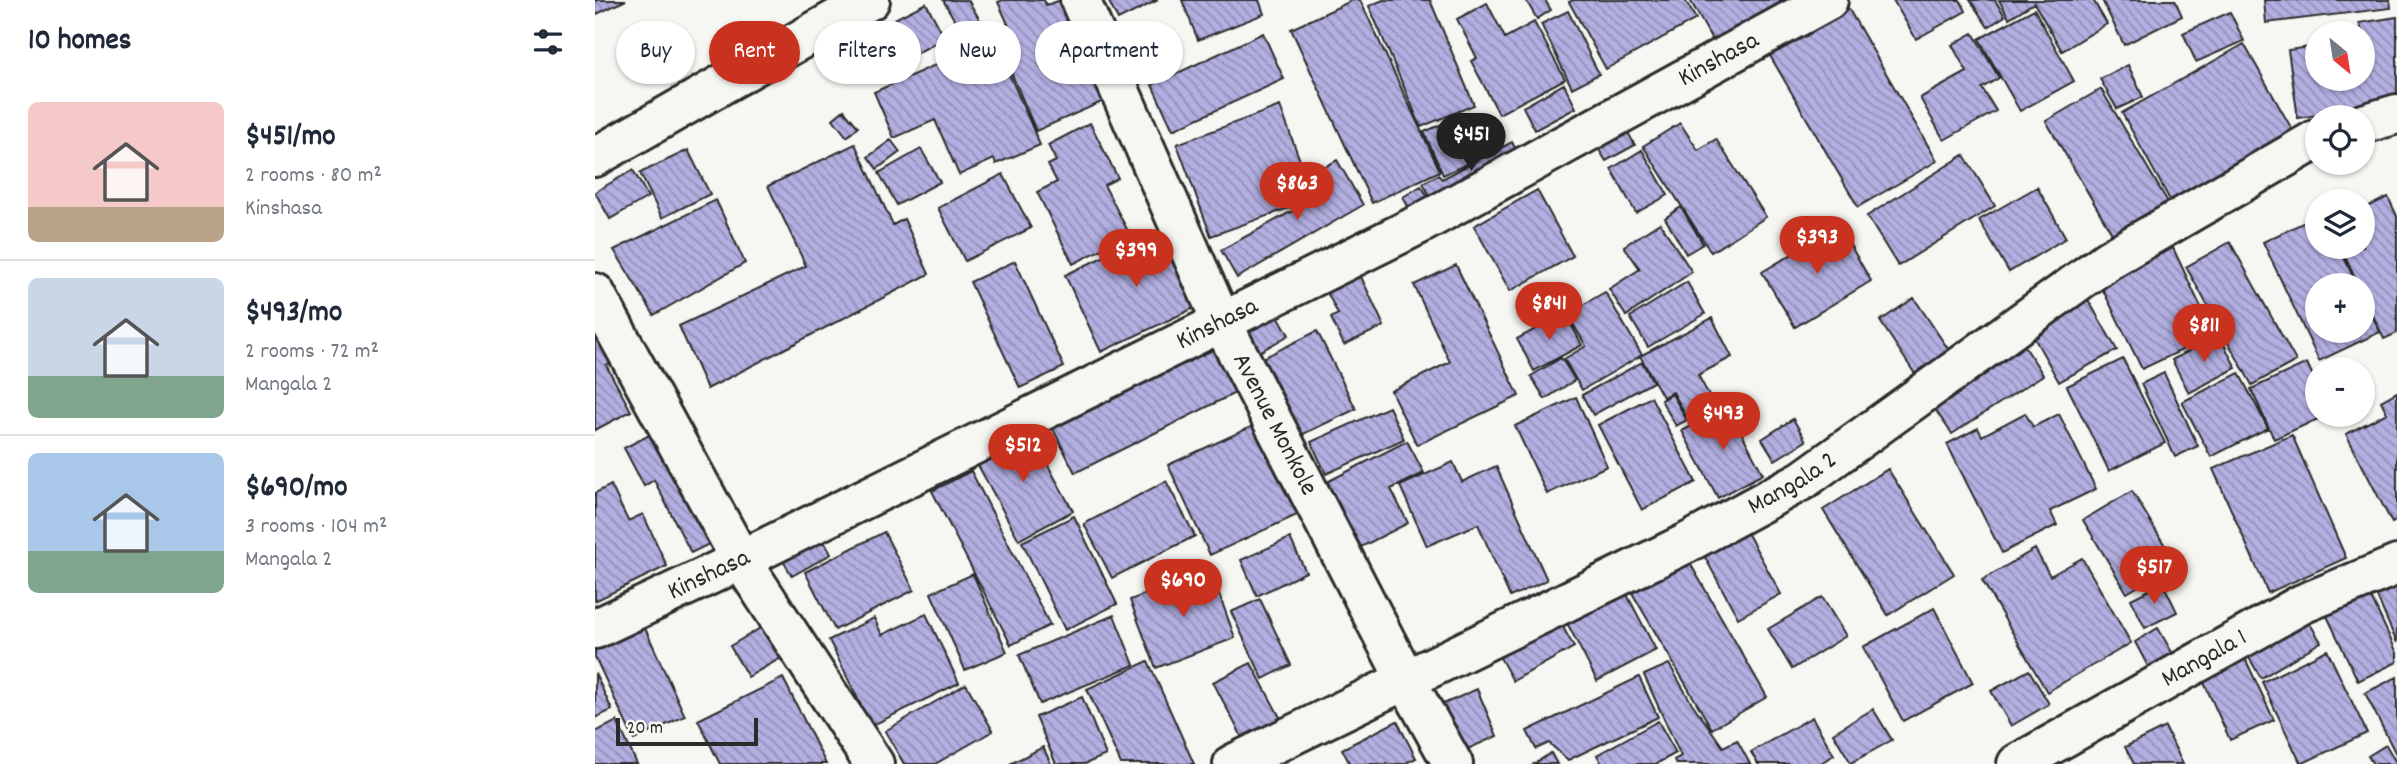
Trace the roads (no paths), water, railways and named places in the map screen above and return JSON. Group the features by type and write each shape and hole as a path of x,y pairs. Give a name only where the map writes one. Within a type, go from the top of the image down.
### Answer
{"street":[{"path":"595,157 870,0"},
{"name":"Avenue Monkole","path":"1080,0 1222,323 1406,681 1453,764"},
{"name":"Kinshasa","path":"595,629 1222,323 1504,179 1828,0"},
{"path":"2375,120 2397,114"},
{"name":"Mangala 2","path":"1233,764 1685,544 1803,480 2108,260 2305,146"},
{"path":"595,293 741,560 874,764"},
{"name":"Mangala 1","path":"2017,764 2302,604 2397,565"}]}
